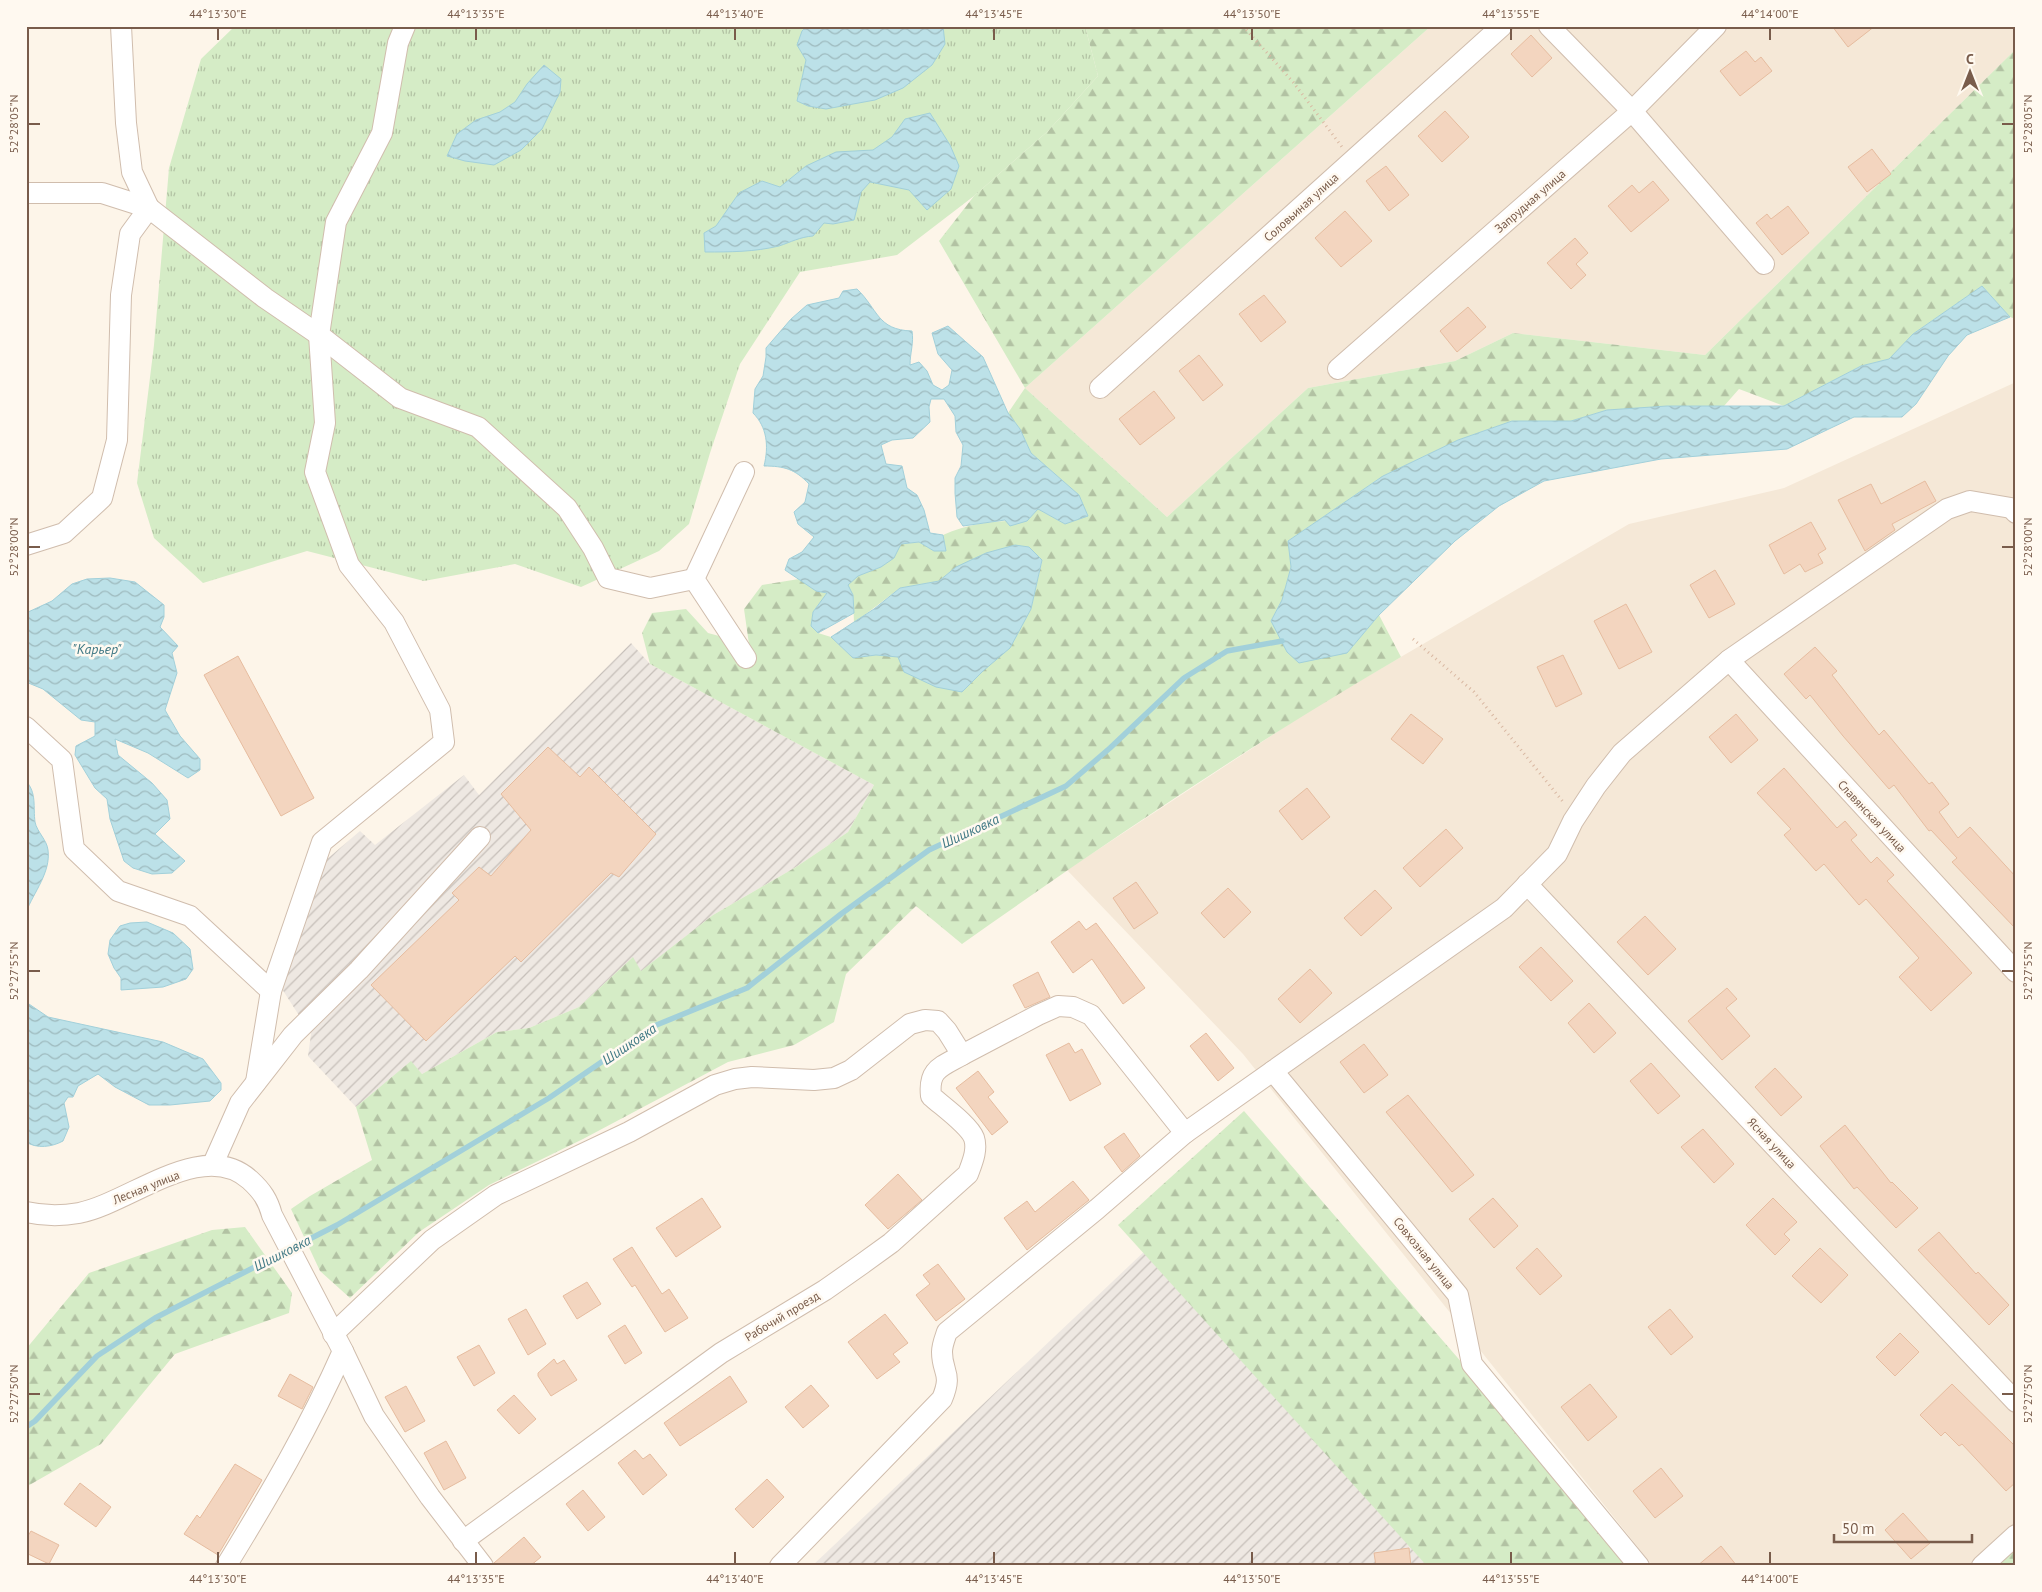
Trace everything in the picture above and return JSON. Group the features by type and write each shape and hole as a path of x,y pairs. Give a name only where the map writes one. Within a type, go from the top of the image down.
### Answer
{"street":[{"path":"121,26 126,124 132,172 149,208"},
{"path":"256,1082 271,991 322,842 444,742 440,710 394,622 349,565 315,472 325,423 319,335 336,222 382,133 398,43 405,26"},
{"name":"Соловьиная улица","path":"1100,388 1502,26"},
{"path":"1549,26 1632,111 1764,264"},
{"name":"Запрудная улица","path":"1338,369 1632,111 1716,26"},
{"path":"26,193 102,193 149,208 265,298 319,335 400,398 478,427 566,508 593,548 608,578 650,588 694,579"},
{"path":"26,545 64,533 102,498 117,440 121,295 130,234 149,208"},
{"path":"694,579 744,472"},
{"path":"780,1566 942,1399 947,1387 947,1374 941,1352 947,1332 1185,1133 1504,908 1557,854 1573,821 1596,786 1622,753 1729,660 1947,509 1970,501 2014,510"},
{"path":"694,579 746,658"},
{"name":"Славянская улица","path":"1729,660 2016,972"},
{"path":"26,727 62,760 74,849 118,891 190,916 271,991"},
{"path":"480,837 359,970 293,1036 240,1102 214,1164 233,1168 245,1176 267,1199 272,1215 374,1416 482,1566"},
{"name":"Ясная улица","path":"1528,884 2016,1402"},
{"path":"226,1566 270,1494 322,1399 338,1342 432,1240 496,1195 629,1132 715,1085 734,1079 752,1077 814,1080 834,1078 850,1070 910,1024 925,1020 938,1020 962,1055 1058,1006 1073,1007 1091,1015 1185,1133"},
{"name":"Рабочий проезд","path":"463,1541 721,1353 825,1290 891,1243 968,1174 974,1160 974,1138 968,1129 931,1096 930,1084 934,1071 962,1055"},
{"name":"Совхозная улица","path":"1273,1070 1458,1295 1472,1364 1639,1566"},
{"name":"Лесная улица","path":"26,1212 44,1216 81,1213 128,1195 174,1174 214,1164"},
{"path":"1982,1566 2016,1535"}],"path":[{"path":"1242,26 1293,82 1353,161"},
{"path":"1413,639 1474,692 1561,797 1573,821"}],"shaded area":[{"path":"1431,26 2016,26 2016,49 1705,355 1513,333 1455,361 1308,388 1167,517 1025,388"},
{"path":"2016,382 2016,1549 1997,1566 1653,1566 1243,1054 1067,870 1315,707 1629,524 1784,488"},
{"path":"631,643 650,664 874,785 848,832 796,867 713,915 641,972 632,958 579,1007 529,1028 497,1032 422,1074 411,1062 356,1107 308,1056 311,1034 282,989 326,860 360,831 375,845 464,775 479,795"},
{"path":"1149,1247 1438,1566 812,1566"}],"green space":[{"path":"235,26 1085,26 1098,76 1048,131 974,196 897,255 800,272 740,364 710,453 689,524 659,551 581,587 515,564 424,581 307,551 203,583 154,538 137,483 154,345 169,168 201,59"},
{"path":"1085,26 1431,26 1025,388 939,241 974,196 1048,131 1098,76"},
{"path":"2016,49 2016,319 2010,317 1982,286 1913,334 1889,359 1861,366 1784,406 1739,389 1724,406 1607,410 1571,421 1512,421 1458,440 1383,476 1288,541 1291,567 1282,600 1271,621 1347,653 1379,615 1401,657 1233,760 962,944 916,906 846,974 834,1022 794,1045 728,1062 583,1139 489,1185 419,1232 350,1298 320,1271 291,1209 372,1160 356,1107 411,1061 422,1074 497,1032 529,1028 579,1007 633,957 641,971 713,915 796,867 848,832 874,785 650,664 642,633 652,613 686,609 708,633 749,644 744,609 762,585 799,579 816,591 828,593 813,612 811,626 818,633 831,637 853,658 876,655 898,657 962,692 983,671 1031,609 1042,561 956,567 939,581 900,588 854,623 853,596 847,585 858,576 881,567 893,558 901,544 919,542 934,551 946,551 943,535 984,523 1027,521 1038,509 1065,524 1079,495 1031,453 1020,429 1008,413 1025,388 1167,517 1308,388 1455,361 1513,333 1705,355"},
{"path":"1244,1111 1638,1566 1427,1566 1118,1225"},
{"path":"245,1227 292,1293 289,1313 175,1354 101,1444 26,1487 26,1349 89,1273 212,1230"},
{"path":"2016,1549 2016,1566 1997,1566"}],"water":[{"path":"807,26 943,26 945,44 932,65 903,88 875,100 826,109 808,106 797,101 806,60 797,45 802,31"},
{"path":"544,65 561,79 560,92 542,129 521,150 494,165 465,161 447,156 457,134 476,120 500,112 515,102 527,84"},
{"path":"930,113 950,145 959,166 951,189 927,210 909,190 870,182 861,192 854,220 833,224 824,223 813,236 770,248 751,251 705,252 704,233 716,226 739,193 762,181 780,187 806,166 836,152 873,150 892,137 905,119"},
{"path":"1982,286 2010,317 1967,335 1948,356 1916,404 1902,417 1854,417 1787,449 1661,459 1544,481 1499,506 1455,541 1379,615 1347,653 1299,663 1287,652 1271,621 1282,600 1291,567 1288,541 1383,476 1458,440 1512,421 1571,421 1607,410 1667,406 1784,406 1861,366 1889,359 1913,334"},
{"path":"857,289 885,323 900,330 912,331 913,340 910,365 919,362 927,371 933,385 942,390 949,385 952,370 938,354 932,333 948,326 983,357 1008,413 1020,429 1031,453 1079,495 1088,516 1065,524 1038,509 1027,521 1010,526 1005,520 963,526 957,517 955,478 961,466 963,445 956,432 955,416 944,399 931,399 929,407 930,422 913,438 892,440 881,445 886,464 902,466 907,488 917,495 924,510 930,533 943,535 946,551 934,551 919,542 901,544 894,558 881,567 858,576 848,585 853,595 854,613 818,633 811,626 813,612 827,593 816,591 785,570 789,559 802,552 814,537 798,524 794,512 805,502 809,484 789,469 764,466 766,437 758,418 753,413 755,389 763,376 766,348 791,319 807,305 839,298 843,291"},
{"path":"1015,545 1029,547 1042,560 1031,609 1010,648 962,692 936,687 904,672 898,657 876,655 853,658 831,637 874,609 900,588 939,581 956,567 986,553"},
{"name":"\"Карьер\"","path":"110,578 135,582 164,605 164,617 160,627 178,646 172,653 177,673 165,710 180,736 200,759 200,770 188,778 148,753 115,739 118,755 152,783 167,800 170,819 155,834 185,861 172,873 152,874 133,868 124,861 110,819 107,799 95,788 75,755 76,746 95,736 95,722 81,720 43,689 26,682 26,613 52,601 72,584 87,579"},
{"path":"26,781 32,790 35,822 47,846 48,858 41,882 26,912"},
{"path":"147,922 173,933 190,949 193,969 186,979 163,987 121,990 121,978 108,954 110,940 120,926 130,923"},
{"path":"26,1002 48,1017 163,1042 203,1059 221,1083 221,1090 210,1101 149,1105 115,1087 98,1074 78,1086 73,1097 68,1097 64,1103 69,1127 63,1141 54,1145 44,1146 30,1144 26,1142"}],"building":[{"path":"1832,26 1875,26 1848,47"},
{"path":"1531,35 1552,58 1532,77 1511,54"},
{"path":"1746,51 1755,62 1761,57 1772,71 1740,96 1720,71"},
{"path":"1445,111 1469,137 1442,162 1418,136"},
{"path":"1872,149 1891,174 1867,192 1848,167"},
{"path":"1386,166 1409,195 1389,211 1366,181"},
{"path":"1653,181 1669,200 1631,232 1608,206 1632,185 1639,193"},
{"path":"1788,206 1809,233 1782,255 1756,223 1767,214 1771,219"},
{"path":"1345,211 1372,241 1341,267 1315,238"},
{"path":"1575,238 1588,253 1576,264 1586,275 1571,289 1547,263"},
{"path":"1264,295 1286,322 1261,342 1239,314"},
{"path":"1468,307 1486,327 1457,352 1440,331"},
{"path":"1199,355 1223,385 1203,401 1179,371"},
{"path":"1154,391 1175,418 1140,445 1119,419"},
{"path":"1925,481 1936,501 1892,524 1895,530 1865,551 1838,500 1871,484 1881,504"},
{"path":"1811,522 1826,549 1818,554 1823,563 1805,572 1800,564 1784,574 1769,545"},
{"path":"1715,570 1735,604 1709,618 1690,585"},
{"path":"1626,604 1652,652 1619,669 1594,621"},
{"path":"1815,647 1837,671 1832,675 1879,735 1884,730 1929,784 1932,782 1949,804 1939,812 1958,838 1970,827 2016,877 2016,929 1952,862 1957,858 1931,830 1929,831 1894,785 1889,789 1810,695 1806,699 1784,674"},
{"path":"1563,655 1582,694 1556,707 1537,667"},
{"path":"238,656 314,798 281,816 204,675"},
{"path":"1411,714 1443,739 1423,764 1391,739"},
{"path":"1736,714 1758,740 1731,763 1709,737"},
{"path":"548,747 580,777 589,767 656,834 619,877 611,873 521,962 515,956 426,1041 371,985 459,900 452,893 479,867 491,876 531,830 501,794"},
{"path":"1784,768 1837,828 1845,821 1857,835 1851,840 1871,863 1877,857 1894,875 1887,881 1972,973 1931,1011 1899,977 1919,958 1866,899 1859,905 1824,864 1816,871 1784,835 1791,829 1757,793"},
{"path":"1307,788 1330,817 1302,840 1279,811"},
{"path":"1446,829 1463,848 1420,887 1403,868"},
{"path":"1136,882 1158,913 1134,929 1113,898"},
{"path":"1228,888 1251,912 1224,938 1201,913"},
{"path":"1375,890 1392,908 1361,936 1344,918"},
{"path":"1645,916 1676,949 1648,975 1617,942"},
{"path":"1079,921 1086,930 1096,923 1145,988 1123,1004 1092,959 1073,973 1051,942"},
{"path":"1541,947 1573,981 1551,1001 1519,967"},
{"path":"1310,969 1332,993 1300,1023 1278,999"},
{"path":"1038,972 1050,997 1025,1008 1013,985"},
{"path":"1727,988 1737,999 1726,1008 1750,1036 1722,1060 1688,1021"},
{"path":"1589,1003 1616,1033 1594,1053 1568,1023"},
{"path":"1206,1033 1234,1068 1218,1081 1190,1046"},
{"path":"1069,1043 1075,1053 1082,1049 1101,1084 1070,1101 1046,1055"},
{"path":"1364,1044 1388,1075 1364,1093 1340,1062"},
{"path":"1651,1063 1680,1096 1658,1114 1630,1081"},
{"path":"1775,1068 1802,1097 1781,1116 1755,1087"},
{"path":"978,1071 994,1092 988,1097 1008,1122 992,1135 956,1088"},
{"path":"1408,1095 1474,1175 1452,1192 1386,1112"},
{"path":"1845,1125 1891,1183 1918,1208 1896,1228 1857,1187 1854,1189 1820,1146"},
{"path":"1703,1129 1734,1164 1714,1183 1681,1147"},
{"path":"1124,1133 1140,1156 1122,1172 1104,1147"},
{"path":"898,1174 922,1200 888,1229 865,1205"},
{"path":"1073,1181 1089,1200 1027,1250 1004,1218 1027,1201 1035,1212"},
{"path":"702,1198 721,1227 676,1257 656,1228"},
{"path":"1493,1198 1518,1226 1494,1248 1469,1219"},
{"path":"1773,1198 1797,1222 1784,1234 1790,1240 1775,1255 1746,1225"},
{"path":"1939,1232 1976,1274 1978,1272 2009,1305 1989,1325 1918,1250"},
{"path":"632,1247 662,1294 669,1289 688,1318 665,1332 635,1285 632,1287 613,1259"},
{"path":"1537,1248 1562,1276 1540,1295 1516,1268"},
{"path":"1820,1248 1848,1275 1821,1303 1792,1276"},
{"path":"938,1264 965,1299 936,1321 916,1295 930,1284 923,1275"},
{"path":"587,1282 601,1304 577,1319 563,1296"},
{"path":"526,1309 546,1344 528,1355 508,1319"},
{"path":"1670,1309 1693,1337 1671,1355 1648,1327"},
{"path":"885,1314 908,1343 893,1354 900,1362 877,1379 848,1342"},
{"path":"625,1325 642,1353 625,1364 608,1336"},
{"path":"1900,1333 1919,1352 1895,1376 1876,1357"},
{"path":"479,1345 495,1373 474,1386 457,1357"},
{"path":"554,1359 557,1364 564,1360 577,1380 551,1396 538,1373"},
{"path":"290,1374 313,1387 302,1409 278,1396"},
{"path":"730,1376 747,1402 680,1446 664,1423"},
{"path":"1590,1384 1617,1417 1588,1441 1561,1407"},
{"path":"1952,1384 2016,1447 2016,1482 2006,1491 1962,1444 1959,1446 1945,1432 1941,1436 1920,1415"},
{"path":"811,1385 829,1406 803,1428 785,1407"},
{"path":"406,1386 425,1421 405,1432 385,1397"},
{"path":"514,1395 536,1419 519,1434 497,1410"},
{"path":"446,1441 466,1478 444,1490 424,1453"},
{"path":"635,1450 643,1459 650,1454 667,1475 643,1495 618,1463"},
{"path":"235,1464 262,1480 218,1555 184,1534 197,1515 200,1518"},
{"path":"1661,1468 1683,1496 1655,1518 1633,1491"},
{"path":"767,1479 784,1497 753,1528 735,1509"},
{"path":"80,1483 111,1507 96,1527 64,1504"},
{"path":"583,1490 605,1517 588,1531 566,1504"},
{"path":"1903,1513 1930,1543 1911,1559 1885,1530"},
{"path":"31,1531 59,1545 49,1564 26,1553 26,1539"},
{"path":"524,1537 541,1557 530,1566 495,1566 494,1563"},
{"path":"1721,1546 1737,1566 1697,1566"},
{"path":"1409,1548 1411,1566 1376,1566 1374,1553"}],"waterway":[{"name":"Шишковка","path":"26,1427 35,1421 97,1356 155,1318 337,1225 549,1098 654,1026 747,988 841,914 929,850 1066,786 1110,748 1184,678 1227,651 1282,641"}]}
